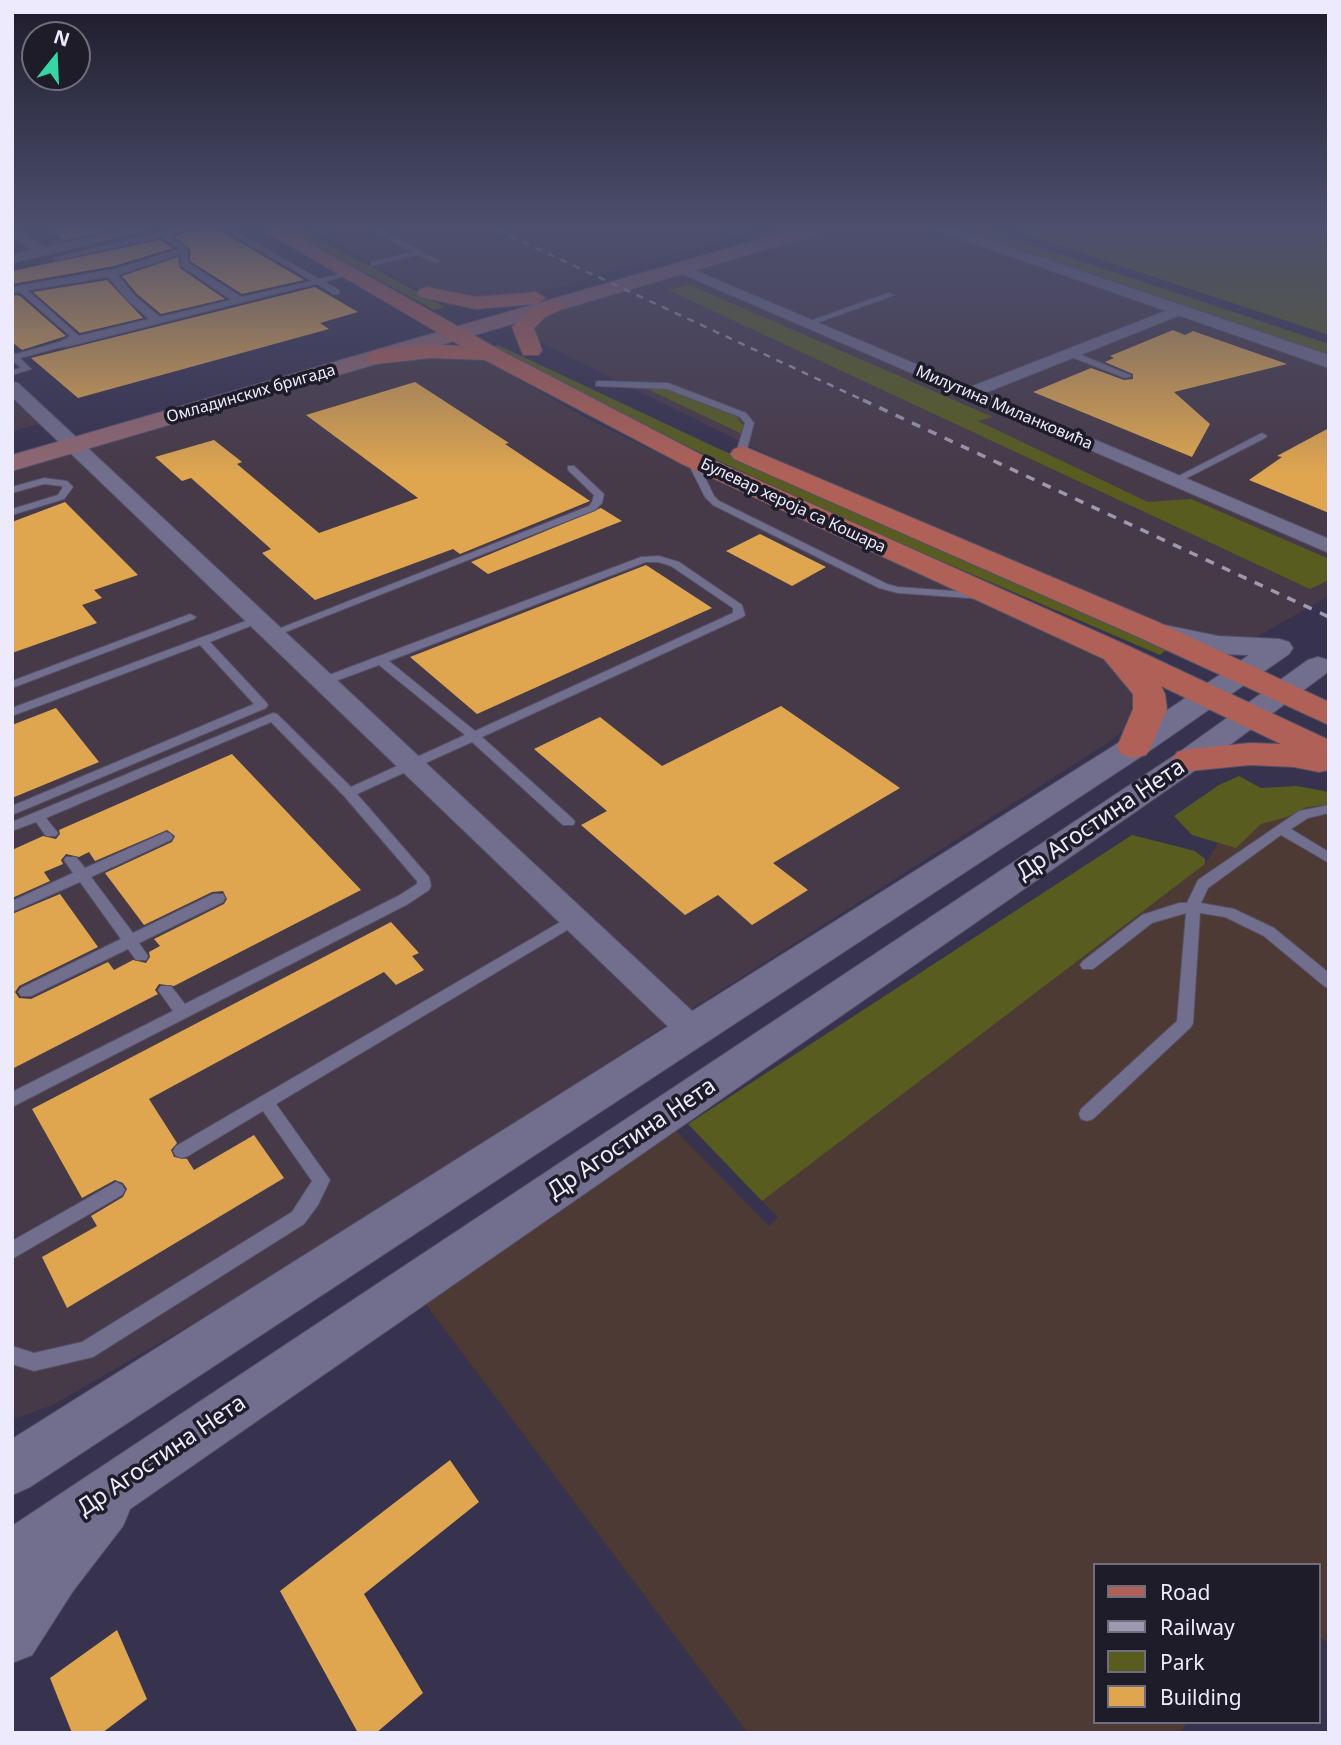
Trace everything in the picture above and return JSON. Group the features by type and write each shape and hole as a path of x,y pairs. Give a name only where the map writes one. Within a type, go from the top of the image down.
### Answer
{"main road":[{"path":"368,352 398,327 404,319 403,311"},
{"name":"Булевар хероја са Кошара","path":"427,311 447,330 691,459 1111,650 1329,754"},
{"name":"Булевар хероја са Кошара","path":"461,311 531,350 681,424"},
{"name":"Омладинских бригада","path":"12,463 69,439 511,311"},
{"path":"531,350 523,327 539,311"},
{"path":"368,352 452,350 494,356"},
{"name":"Омладинских бригада","path":"12,447 69,439"},
{"name":"Булевар хероја са Кошара","path":"729,447 1147,629 1329,715"},
{"path":"1111,650 1129,664 1149,694 1150,709 1134,747"},
{"path":"1189,760 1221,755 1282,755 1329,764"}],"street":[{"path":"147,311 157,320"},
{"path":"66,343 190,311"},
{"name":"Милутина Миланковића","path":"781,311 1329,547"},
{"path":"969,393 1177,311"},
{"path":"1179,311 1329,362"},
{"path":"12,387 693,1031"},
{"name":"Др Агостина Нета","path":"12,1469 1134,747 1279,648 1218,645 1147,629"},
{"name":"Др Агостина Нета","path":"12,1558 1189,760 1318,666"},
{"path":"12,1439 86,1421"},
{"path":"12,1635 54,1572 123,1482"}],"lane":[{"path":"13,356 66,343 75,338 74,334 47,311"},
{"path":"808,323 842,311"},
{"path":"1069,353 1128,376"},
{"path":"13,356 27,369"},
{"path":"12,373 39,366"},
{"path":"577,373 668,386 743,415 750,423 729,447"},
{"path":"1174,481 1262,436"},
{"path":"12,712 202,640 267,626 592,508 597,503 599,494 571,468"},
{"path":"12,490 44,481 64,483 68,487 61,497 12,512"},
{"path":"325,681 645,559 659,559 675,565 737,607 739,615 349,793"},
{"path":"12,685 190,617"},
{"path":"12,811 262,705 202,640"},
{"path":"381,660 472,735 568,822"},
{"path":"12,827 273,717 349,793 424,880 424,886 403,900 12,1100"},
{"path":"1087,1114 1185,1023 1194,907 1198,890 1304,814 1329,809"},
{"path":"38,816 51,833"},
{"path":"1281,829 1329,858"},
{"path":"12,907 166,837"},
{"path":"71,860 141,956"},
{"path":"26,992 218,898"},
{"path":"1088,965 1147,919 1194,907 1229,913 1269,932 1329,982"},
{"path":"182,1150 575,919"},
{"path":"166,990 183,1013"},
{"path":"12,1355 34,1362 86,1350 298,1217 313,1199 321,1181 265,1101"},
{"path":"12,1251 116,1189"}],"shaded area":[{"path":"557,311 1180,311 1329,362 1329,596 1253,639 1169,631 1060,580 798,470 531,338 530,325 542,316"},
{"path":"403,356 473,357 486,361 586,418 734,490 1103,658 1132,679 1136,720 1109,742 268,1280 53,1405 12,1420 12,471"},
{"path":"12,400 40,424 12,431"},
{"path":"1329,800 1329,1644 1320,1637 1320,1563 1092,1563 1092,1724 1187,1724 1180,1733 748,1733 424,1302 672,1127 769,1226 778,1217 762,1201 1205,864 1229,826"}],"green space":[{"path":"714,311 751,311 993,417 978,421 1148,502 1191,499 1329,559 1329,580 1310,589"},
{"path":"1200,311 1232,311 1329,344 1329,355"},
{"path":"1258,311 1329,311 1329,335"},
{"path":"498,345 715,447 1169,648 1160,655 883,536 566,387 492,347"},
{"path":"641,386 663,387 735,415 743,425 742,434"},
{"path":"1239,776 1261,788 1297,786 1329,792 1329,805 1307,807 1287,817 1261,824 1236,848 1192,835 1174,816 1219,785"},
{"path":"1132,835 1195,851 1205,859 1205,864 762,1201 688,1124"}],"building":[{"path":"12,311 38,311 66,336 22,350 12,342"},
{"path":"55,311 137,311 143,318 80,333"},
{"path":"217,311 358,312 320,323 329,329 78,398 31,358"},
{"path":"1173,330 1185,335 1193,331 1287,364 1174,392 1210,424 1192,457 1033,392 1091,368 1124,380 1133,379 1133,374 1105,362 1114,358 1110,356"},
{"path":"415,382 509,443 505,444 590,501 460,554 453,549 315,600 262,553 271,549 191,478 182,481 155,457 214,440 242,462 237,464 319,533 418,498 306,415"},
{"path":"1329,428 1329,513 1249,480 1282,457 1277,456"},
{"path":"65,502 138,575 94,590 102,598 82,605 97,623 12,653 12,522"},
{"path":"601,508 622,521 488,574 471,562"},
{"path":"760,534 826,567 792,586 726,551"},
{"path":"646,565 712,608 477,714 410,657"},
{"path":"781,706 900,788 773,863 808,890 752,925 718,895 685,915 581,825 607,811 534,749 600,717 662,766"},
{"path":"56,708 99,762 12,798 12,725"},
{"path":"232,754 361,890 174,986 159,984 155,990 158,994 12,1069 12,914 60,894 98,947 19,986 15,992 19,998 31,999 108,962 114,970 133,960 146,963 150,957 149,952 160,946 154,939 224,904 227,899 223,891 212,892 144,925 105,873 172,842 175,836 167,830 95,861 89,852 79,857 66,854 61,860 63,864 44,872 50,881 12,898 12,850 43,836 56,839 60,834 59,830"},
{"path":"391,922 419,953 412,956 424,970 396,985 384,972 149,1099 177,1143 171,1150 174,1157 187,1159 194,1170 254,1135 284,1178 67,1308 42,1257 97,1226 91,1216 123,1197 127,1189 123,1183 115,1180 82,1198 32,1109"},
{"path":"450,1460 479,1502 364,1594 423,1693 376,1733 358,1733 280,1591"},
{"path":"117,1630 147,1699 102,1733 72,1733 50,1678"}],"railway":[{"path":"672,311 867,402"},
{"path":"863,400 1329,617"}]}
